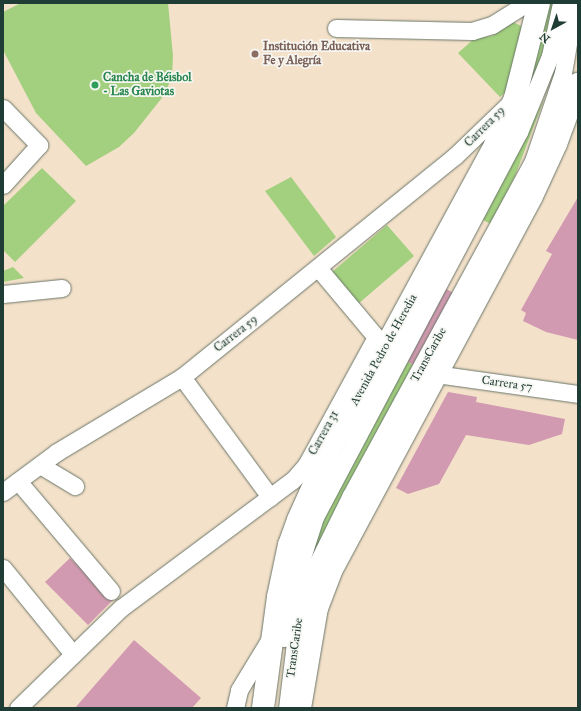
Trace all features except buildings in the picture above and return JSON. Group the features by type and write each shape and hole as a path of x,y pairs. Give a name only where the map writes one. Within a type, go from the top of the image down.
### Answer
{"highway":[{"name":"Avenida Pedro de Heredia","path":"263,708 271,635 289,544 314,482 485,166 515,98 537,13"},
{"path":"300,708 311,632 324,587 343,546 532,196 556,144 578,84"}],"street":[{"path":"336,28 472,31 492,25 526,3"},
{"name":"TransCaribe","path":"276,708 292,589 315,517 519,132 550,56 561,3"},
{"name":"TransCaribe","path":"287,708 297,626 312,574 345,508 533,161 563,73 575,3"},
{"path":"511,14 521,15 537,13"},
{"name":"Carrera 59","path":"3,492 40,465 182,377 319,269 455,156 515,98"},
{"path":"3,108 39,145 3,185"},
{"name":"Carrera 59","path":"455,156 469,152 476,154 485,166"},
{"name":"Carrera 31","path":"18,708 121,608 293,480 306,465 376,337 319,269"},
{"path":"3,294 62,288"},
{"name":"Carrera 57","path":"436,374 578,394"},
{"path":"182,377 270,497"},
{"path":"40,465 75,486"},
{"path":"18,481 112,591"},
{"path":"3,568 73,654"},
{"path":"235,708 239,690 271,635"}],"green space":[{"name":"Cancha de Béisbol - Las Gaviotas","path":"21,3 168,3 173,56 172,76 165,94 134,133 119,147 86,166 36,113 3,50 3,12"},
{"path":"546,3 556,3 552,29 525,99"},
{"path":"513,22 525,28 509,89 500,97 458,53 475,38 492,36"},
{"path":"544,99 515,176 491,224 483,220"},
{"path":"42,168 76,201 15,262 3,250 3,206"},
{"path":"291,177 336,237 314,256 265,191"},
{"path":"387,225 414,256 358,304 332,272"},
{"path":"13,267 24,278 3,282 3,271"},
{"path":"404,360 418,367 314,557 305,561 314,528"}],"place":[{"name":"Institución Educativa Fe y Alegría","path":"255,54"},
{"name":"Cancha de Béisbol - Las Gaviotas","path":"95,85"}]}
